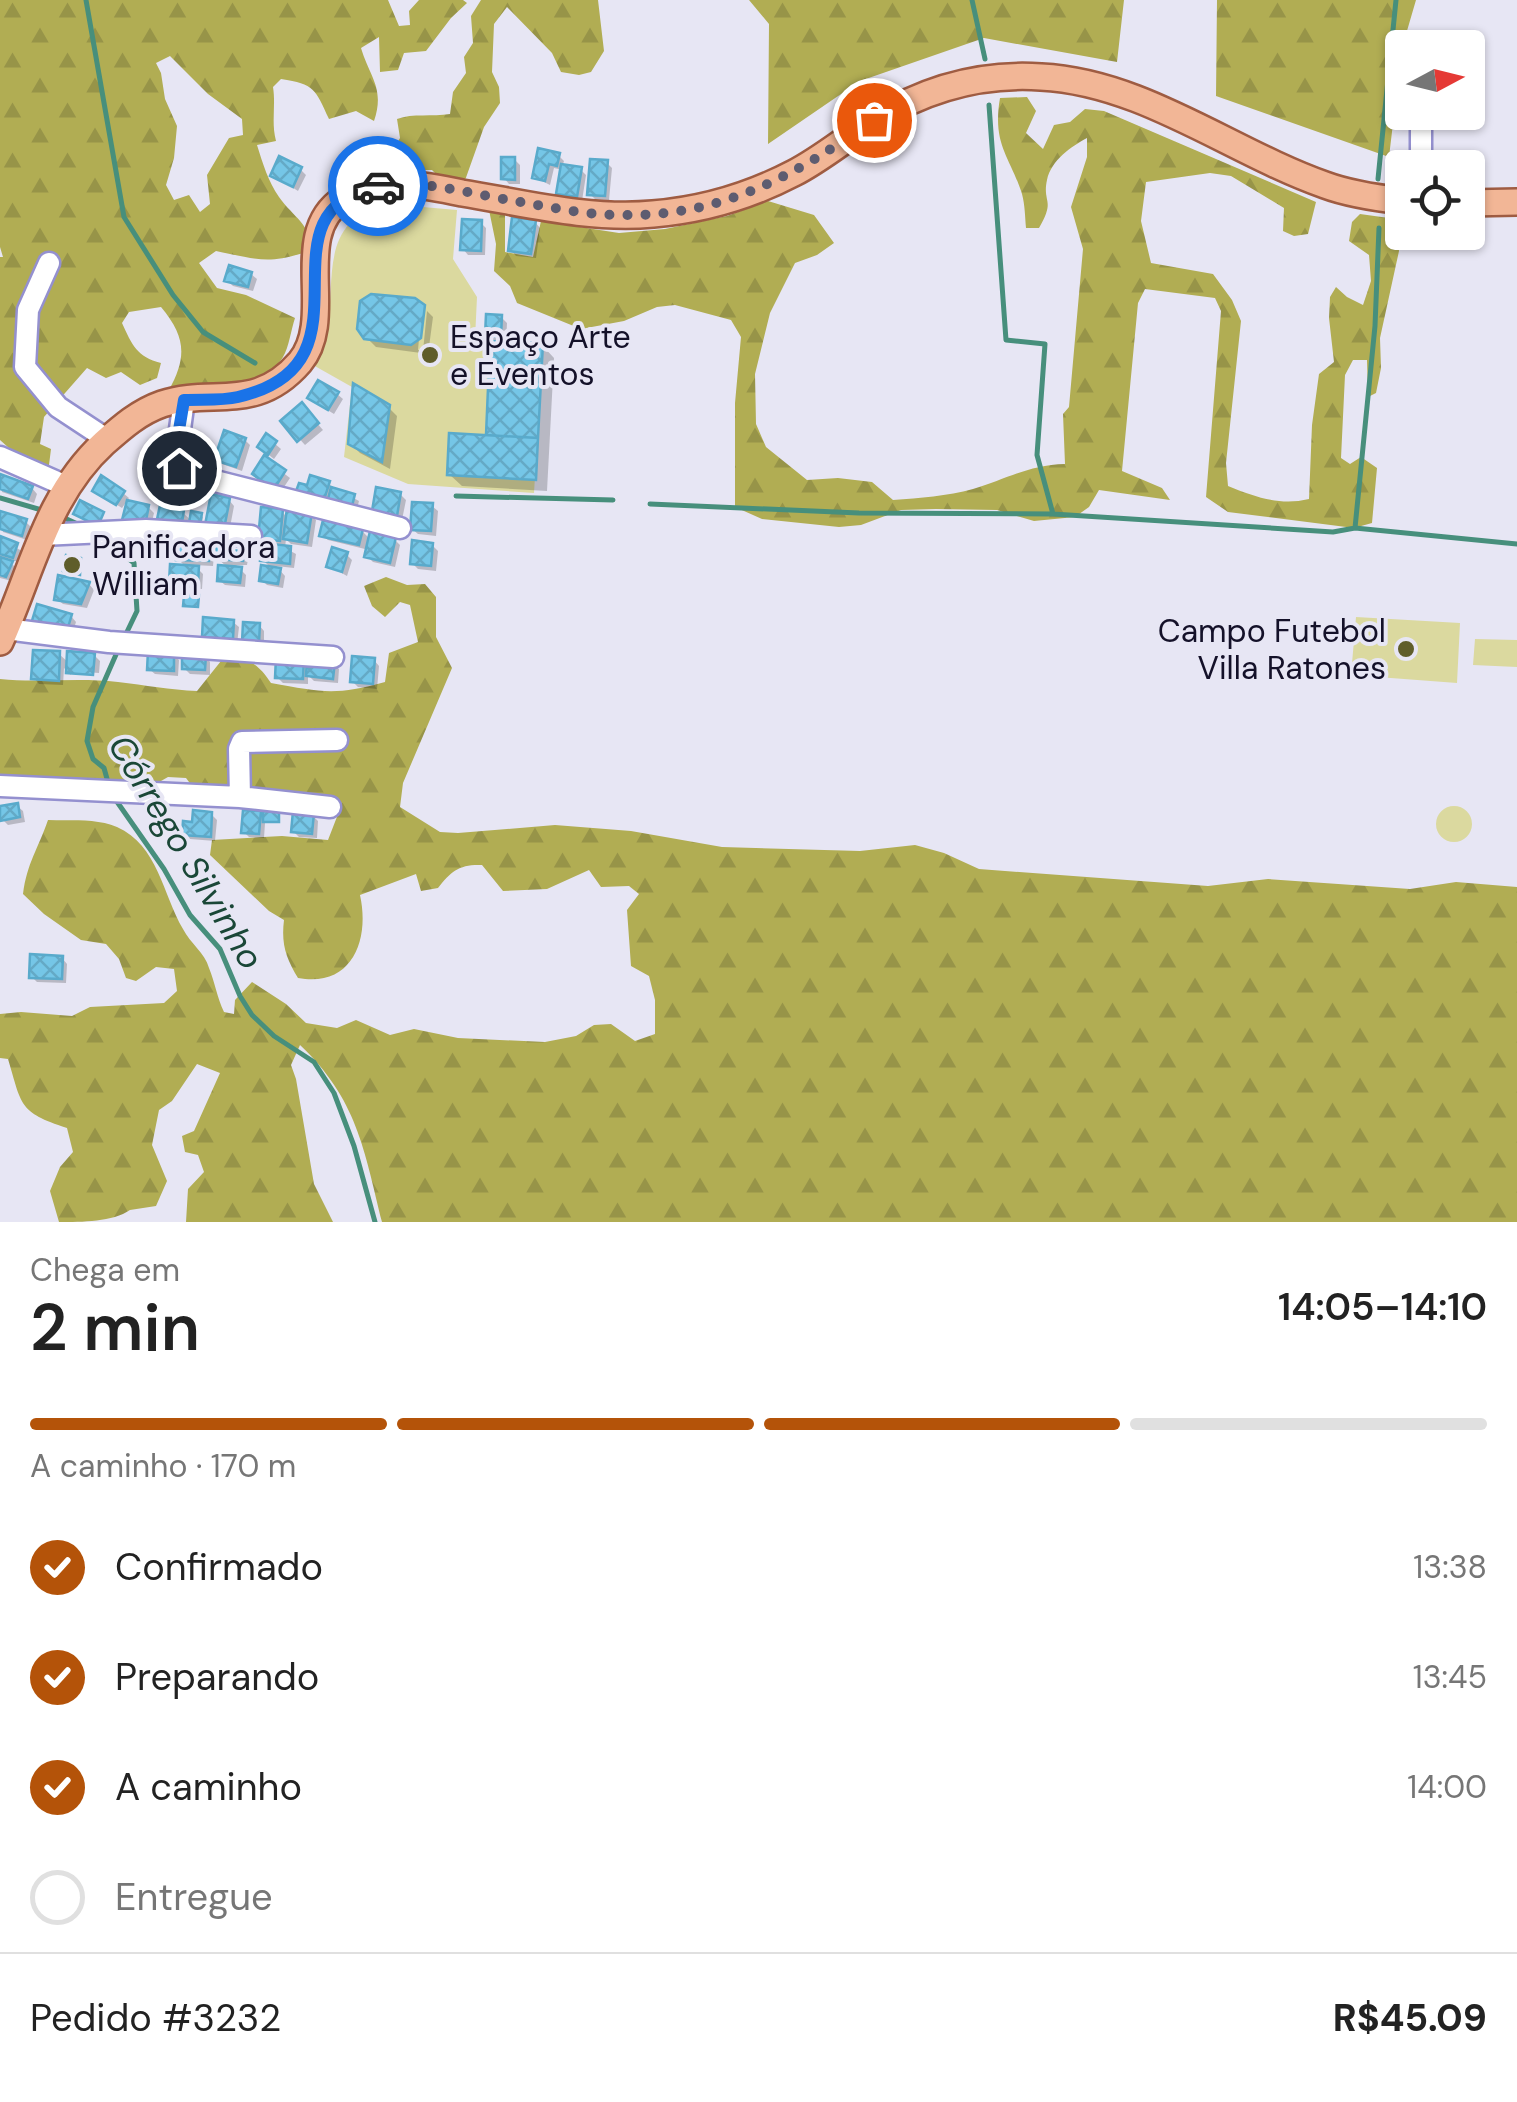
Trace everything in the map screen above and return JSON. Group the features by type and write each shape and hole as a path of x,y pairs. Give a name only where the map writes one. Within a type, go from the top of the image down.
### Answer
{"main road":[{"path":"3,635 10,593 108,440 137,416 164,403 252,393 298,364 310,348 314,328 315,260 326,217 339,200 360,190 402,184 600,214 682,211 768,186 902,104 934,91 997,76 1046,77 1091,85 1135,99 1328,186 1385,198"},
{"path":"1485,203 1517,202"}],"street":[{"path":"48,263 28,310 24,367 58,407 108,440"},
{"path":"184,400 176,458 184,473 400,528"},
{"path":"0,457 56,517 104,532 146,530 251,536"},
{"path":"3,635 333,657"},
{"path":"240,798 242,742 337,740"},
{"path":"0,786 240,798 330,807"}],"green space":[{"path":"0,0 388,0 399,26 410,25 409,11 419,0 467,3 426,51 404,53 398,70 380,72 379,37 361,48 377,91 374,121 356,111 329,119 317,94 301,83 281,79 273,87 276,141 257,145 272,185 305,227 312,250 264,260 216,251 199,263 217,288 246,295 295,318 283,357 261,377 231,386 169,390 181,357 175,328 161,307 129,312 122,323 136,349 161,363 157,378 140,385 121,372 106,378 87,368 44,417 40,444 51,449 48,473 29,466 0,440","holes":["170,56 208,94 242,119 243,135 229,138 207,175 210,204 200,212 189,195 174,200 166,185 177,126 156,63"]},
{"path":"481,0 598,0 604,51 591,72 561,72 552,53 507,7 494,24 492,72 499,87 500,103 484,127 463,186 444,182 432,170 415,170 404,180 382,169 400,138 397,119 450,114 453,92 466,73 464,57 473,43 471,16"},
{"path":"749,0 1124,0 1117,62 984,38 860,81 768,144 769,24"},
{"path":"1217,0 1416,0 1407,30 1385,30 1385,130 1392,130 1390,150 1385,150 1385,156 1216,96"},
{"path":"1027,97 1036,111 1026,133 1043,149 1054,125 1070,122 1085,109 1104,111 1316,202 1308,234 1294,236 1283,231 1284,208 1231,176 1210,173 1146,182 1141,221 1151,263 1213,274 1232,300 1241,321 1226,463 1228,486 1248,494 1278,501 1309,499 1319,374 1334,362 1330,297 1336,287 1363,305 1371,281 1369,255 1349,241 1352,222 1360,214 1385,217 1385,250 1399,251 1380,338 1381,368 1376,393 1368,397 1367,360 1353,360 1345,375 1341,458 1350,464 1361,457 1377,468 1372,523 1354,528 1228,512 1206,497 1221,311 1215,298 1145,289 1138,303 1122,471 1162,488 1170,500 1099,490 1089,507 1075,517 1034,521 997,510 901,510 861,525 839,527 762,519 735,507 735,403 741,337 731,320 675,305 581,329 517,303 510,286 494,271 496,244 489,210 495,208 505,215 505,252 533,257 541,221 619,233 665,229 727,216 768,201 814,215 834,243 795,263 770,313 755,374 756,424 766,447 807,480 872,482 893,500 963,491 1029,470 1065,464 1063,414 1069,407 1083,249 1071,207 1087,157 1087,138 1057,160 1047,180 1044,219 1039,228 1026,228 1022,194 1000,139 1000,98"},
{"path":"386,577 407,585 425,584 436,597 436,637 452,668 403,783 400,807 440,832 555,825 631,831 722,847 860,851 915,845 979,869 1208,886 1268,879 1410,889 1456,882 1517,887 1517,1222 382,1222 356,1126 334,1085 300,1045 291,1065 314,1184 333,1222 186,1222 188,1189 204,1172 198,1155 185,1152 182,1136 194,1131 220,1073 197,1064 172,1101 159,1110 152,1145 167,1181 156,1206 106,1219 59,1222 50,1191 60,1167 73,1152 67,1128 39,1117 24,1105 8,1059 0,1058 0,1014 72,1016 90,1007 164,1003 177,991 174,969 156,967 136,981 126,978 119,959 106,944 81,940 23,894 48,820 109,824 131,835 142,846 183,929 207,963 224,1012 234,1014 235,1000 252,982 286,1004 306,1023 337,1028 356,1020 390,1035 414,1029 458,1038 545,1042 576,1036 594,1025 611,1024 635,1041 655,1034 655,1000 649,976 631,966 627,910 639,894 629,886 601,887 589,870 547,889 503,891 482,865 462,867 438,888 421,891 416,874 360,895 359,944 344,968 332,976 298,978 285,951 284,920 269,911 210,855 212,840 282,836 328,840 340,809 329,802 198,794 186,778 168,777 154,785 0,790 0,679 103,681 197,691 225,656 252,663 271,683 303,689 340,691 385,682 389,653 418,642 410,605 400,602 385,617 372,606 364,586"}],"shaded area":[{"name":"Espaço Arte e Eventos","path":"388,204 457,210 453,259 477,297 475,339 543,343 534,493 408,484 344,457 352,387 313,365 327,333 332,269 341,236 366,211"},
{"name":"Campo Futebol Villa Ratones","path":"1356,617 1460,623 1457,683 1351,675"},
{"path":"1475,639 1517,640 1517,667 1473,665"},
{"path":"1454,806 1467,811 1472,824 1467,837 1454,842 1441,837 1436,824 1441,811"}],"building":[{"path":"538,148 560,153 557,166 549,164 545,181 532,178"},
{"path":"279,156 302,167 293,187 270,176"},
{"path":"501,157 515,157 515,180 501,179"},
{"path":"590,159 608,160 605,196 587,195"},
{"path":"561,164 582,167 577,197 556,194"},
{"path":"512,217 536,220 531,254 508,251"},
{"path":"462,219 482,220 481,251 460,250"},
{"path":"229,265 252,272 248,287 224,281"},
{"path":"371,294 415,298 425,305 421,338 411,345 364,339 357,329 360,301"},
{"path":"486,314 502,315 501,337 485,336"},
{"path":"490,341 543,343 538,438 486,435"},
{"path":"318,380 339,392 328,410 307,398"},
{"path":"353,383 390,405 382,462 348,444"},
{"path":"302,402 319,423 297,442 280,421"},
{"path":"224,430 246,438 236,467 214,460"},
{"path":"266,433 277,441 268,455 257,447"},
{"path":"449,433 538,438 536,480 447,475"},
{"path":"189,439 212,446 204,471 182,464"},
{"path":"264,455 286,470 274,489 252,474"},
{"path":"0,474 33,486 28,499 0,489"},
{"path":"101,475 125,491 116,505 92,491"},
{"path":"310,475 330,481 323,503 295,494 299,483 307,485"},
{"path":"331,487 355,494 351,510 327,503"},
{"path":"376,487 401,492 397,516 372,511"},
{"path":"211,494 230,498 223,534 204,530"},
{"path":"80,500 104,512 98,526 73,514"},
{"path":"127,500 149,505 145,526 122,520"},
{"path":"412,502 433,503 431,531 410,530"},
{"path":"160,505 184,510 181,529 156,524"},
{"path":"261,507 283,509 280,541 258,539"},
{"path":"287,508 312,512 307,543 283,539"},
{"path":"0,511 27,519 22,536 0,529"},
{"path":"191,511 202,513 199,531 188,529"},
{"path":"323,520 363,529 359,545 319,536"},
{"path":"370,531 396,537 390,563 364,557"},
{"path":"0,536 18,543 13,558 0,554"},
{"path":"141,538 166,538 166,555 141,555"},
{"path":"177,539 210,541 209,561 176,560"},
{"path":"412,540 433,543 431,566 410,564"},
{"path":"216,541 229,541 229,550 243,551 243,561 215,559"},
{"path":"262,543 291,546 290,564 260,561"},
{"path":"332,547 348,552 342,572 326,567"},
{"name":"Panificadora William","path":"66,555 81,558 80,575 63,571"},
{"path":"0,557 13,561 6,577 0,575"},
{"path":"170,564 199,566 198,584 169,583"},
{"path":"218,565 242,567 240,583 217,581"},
{"path":"261,565 281,568 278,584 259,581"},
{"path":"58,575 90,582 81,604 54,600"},
{"path":"184,595 199,595 198,607 183,606"},
{"path":"37,604 72,614 66,634 31,624"},
{"path":"203,617 234,620 233,639 202,637"},
{"path":"243,622 260,623 259,643 242,642"},
{"path":"33,650 60,651 59,681 31,679"},
{"path":"67,651 95,653 93,675 66,673"},
{"path":"148,651 174,652 174,671 147,670"},
{"path":"182,653 206,654 205,670 182,669"},
{"path":"352,656 375,658 373,684 350,682"},
{"path":"276,657 304,657 303,679 275,678"},
{"path":"307,659 335,661 333,679 306,676"},
{"path":"18,803 20,817 0,821 0,806"},
{"path":"193,810 212,812 211,837 182,835 183,821 192,822"},
{"path":"243,810 261,811 259,834 241,833"},
{"path":"263,811 279,812 279,822 263,822"},
{"path":"293,811 314,813 312,834 291,832"},
{"path":"30,954 63,956 62,979 29,978"}],"waterway":[{"path":"86,0 124,217 173,295 203,332 255,363"},
{"path":"972,0 985,59"},
{"path":"1378,179 1396,0"},
{"path":"989,105 1006,340 1045,344 1037,455 1053,514"},
{"path":"1379,228 1375,326 1355,528 1517,544"},
{"path":"456,496 613,500"},
{"name":"Córrego Silvinho","path":"0,498 45,511"},
{"path":"650,504 859,513 1053,514 1333,532 1355,528"},
{"name":"Córrego Silvinho","path":"60,516 82,526"},
{"name":"Córrego Silvinho","path":"104,540 134,563 137,611 125,636"},
{"name":"Córrego Silvinho","path":"109,786 104,768 93,759 87,741 93,707 118,650"},
{"name":"Córrego Silvinho","path":"113,796 164,869 190,915 220,949 252,1015 274,1036 314,1062 334,1093 354,1146 375,1222"}],"way so far":[{"path":"378,186 402,184 622,216 682,211 768,186 798,171 874,120"}],"place":[{"name":"Espaço Arte e Eventos","path":"430,355"},
{"name":"Panificadora William","path":"72,565"},
{"name":"Campo Futebol Villa Ratones","path":"1406,649"}],"route":[{"path":"179,468 176,448 184,400 234,398 252,393 284,376 310,348 315,260 326,217 339,200 378,186"}]}
